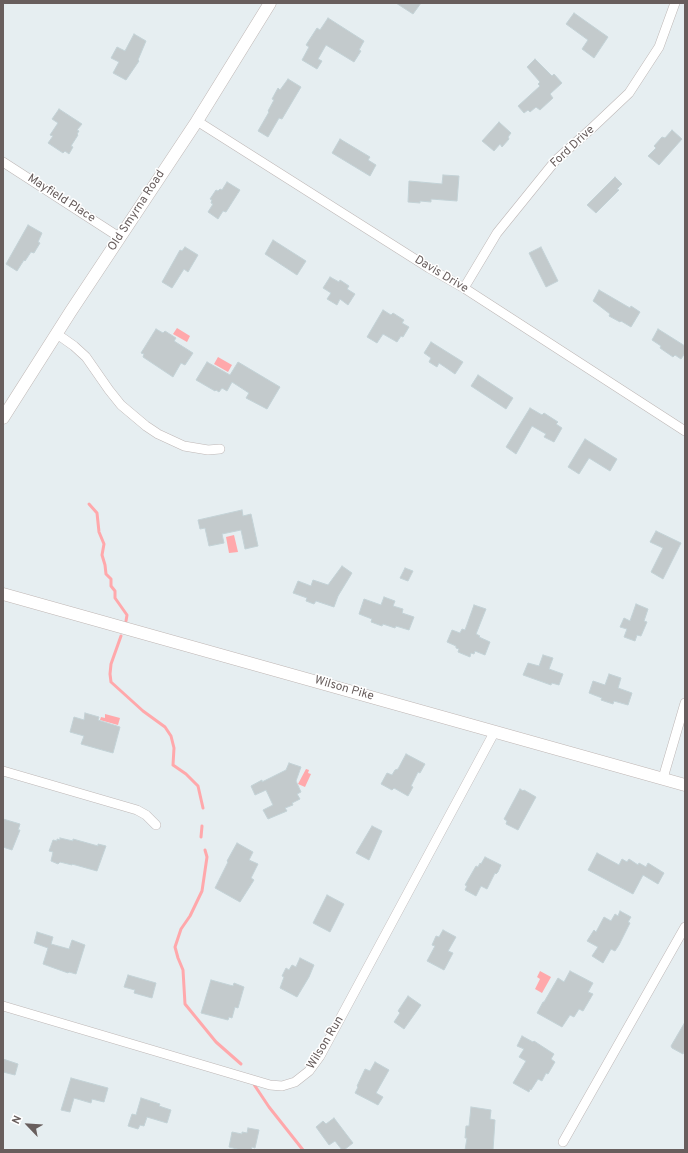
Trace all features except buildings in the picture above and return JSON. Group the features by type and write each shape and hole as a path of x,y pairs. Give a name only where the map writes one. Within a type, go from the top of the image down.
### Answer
{"main road":[{"name":"Old Smyrna Road","path":"3,418 197,121 270,3"},
{"name":"Wilson Pike","path":"3,594 685,785"}],"street":[{"name":"Ford Drive","path":"464,288 497,233 556,160 629,93 659,46 675,3"},
{"name":"Davis Drive","path":"197,121 429,268 464,288 685,430"},
{"name":"Mayfield Place","path":"3,162 120,237"},
{"path":"57,334 86,357 113,395 146,426 158,434 184,446 208,450 220,449"},
{"path":"663,778 685,703"},
{"name":"Wilson Run","path":"3,1006 276,1086 289,1084 302,1077 315,1064 495,731"},
{"path":"3,771 130,807 142,812 156,825"},
{"path":"563,1142 685,928"}],"shaded area":[{"path":"177,328 190,336 187,342 173,334"},
{"path":"218,357 232,365 228,372 214,364"},
{"path":"234,535 238,552 229,553 226,537"},
{"path":"105,714 120,718 118,725 100,720 101,717 105,718"},
{"path":"306,769 309,770 308,773 311,774 305,787 298,784"},
{"path":"540,971 551,977 542,993 535,989 540,979 537,977"}],"waterway":[{"path":"89,504 97,513 99,532 104,544 102,555 106,574 111,579 111,586 115,591 115,598 127,615 126,621"},
{"path":"121,636 111,664 111,682 143,711 165,727 171,736 174,748 173,765 186,774 198,786 203,808"},
{"path":"201,837 202,826"},
{"path":"205,850 207,857 202,891 190,916 181,929 175,947 183,970 185,1004 216,1042 241,1064"},
{"path":"253,1083 269,1107 303,1150"}]}
